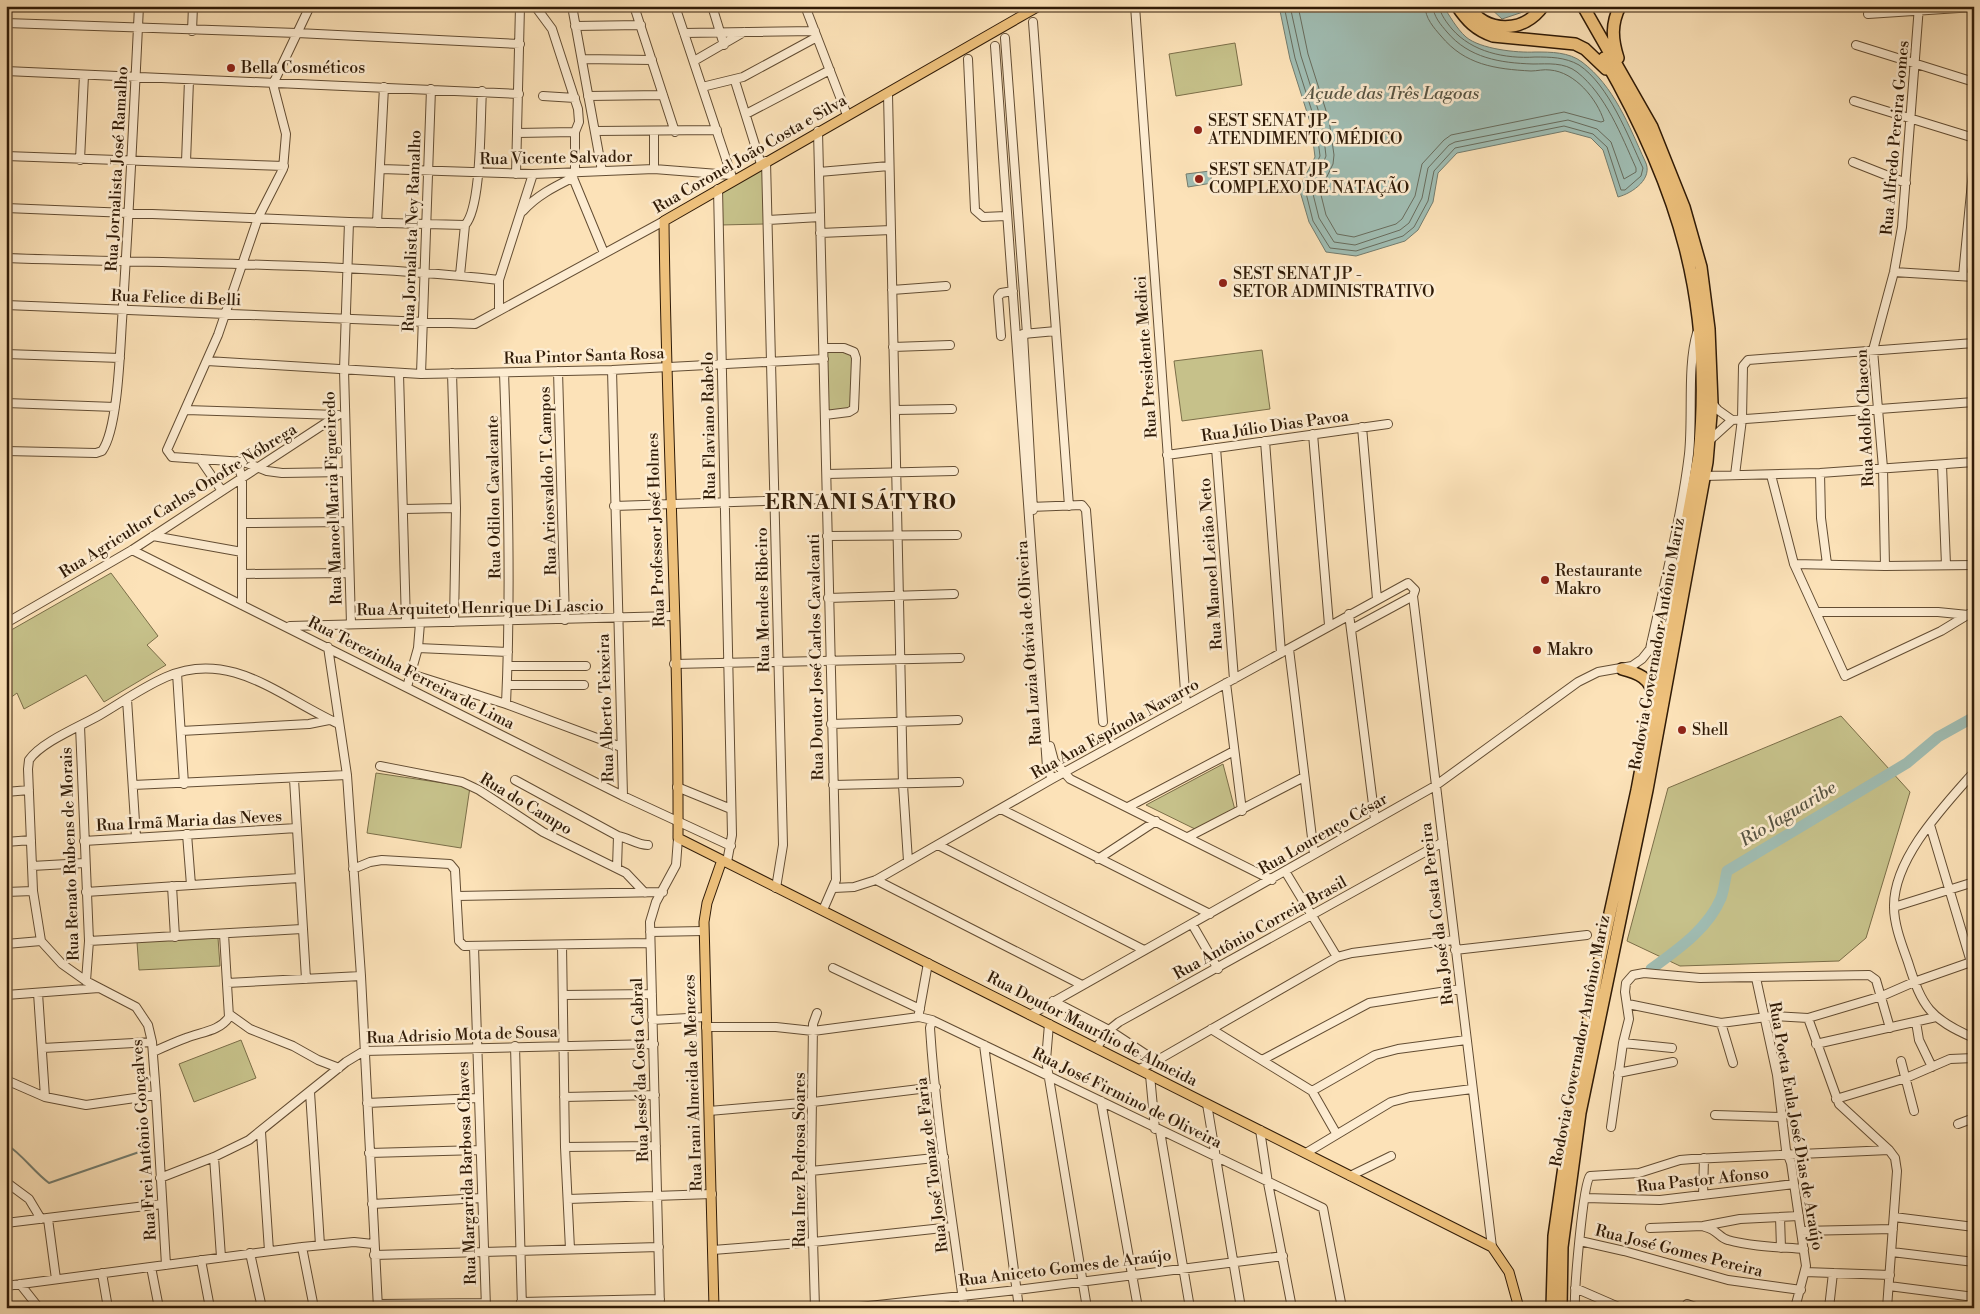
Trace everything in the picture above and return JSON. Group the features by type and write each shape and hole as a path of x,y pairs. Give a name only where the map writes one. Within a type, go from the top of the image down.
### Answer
{"highway":[{"path":"1457,6 1473,26 1484,33 1493,36 1560,41 1585,49 1624,84"},
{"path":"1468,6 1479,19 1487,24 1506,27 1530,20 1543,6"},
{"name":"Rodovia Governador Antônio Mariz","path":"1561,1308 1562,1247 1580,1113 1646,790 1704,476 1710,440 1712,403 1709,329 1698,258 1672,172 1652,128 1574,6"},
{"name":"Rodovia Governador Antônio Mariz","path":"1552,1308 1554,1236 1573,1104 1598,968 1621,869 1654,701 1699,456 1703,388 1694,282 1685,242 1656,158 1624,84 1583,6"},
{"path":"1620,6 1612,34 1624,84"},
{"path":"1622,669 1647,679 1653,691 1654,701"}],"main road":[{"name":"Rua Coronel João Costa e Silva","path":"664,221 718,189 732,177 764,162 888,94 1038,6"},
{"name":"Rua Professor José Holmes","path":"664,221 665,367 671,503 678,838"},
{"name":"Rua Doutor Maurílio de Almeida","path":"678,838 1492,1246"},
{"name":"Rua Irani Almeida de Menezes","path":"714,1308 704,931 707,903 724,861"},
{"path":"1492,1246 1509,1272 1519,1308"}],"street":[{"name":"Rua Jornalista José Ramalho","path":"6,451 96,453 102,451 115,407 120,358 130,212 139,6"},
{"path":"192,31 194,6"},
{"path":"310,6 273,84 286,134 284,166 258,218 207,361 168,450 175,457 237,461 282,473 346,472"},
{"path":"516,174 520,6"},
{"path":"535,6 552,29 576,98 579,116 575,132 573,175 604,253"},
{"path":"572,6 602,172"},
{"path":"634,6 676,132"},
{"path":"675,6 732,177"},
{"path":"712,6 724,45"},
{"path":"805,6 847,115"},
{"name":"Rua Presidente Medici","path":"1135,6 1186,705"},
{"path":"1868,14 1919,8 1974,7"},
{"name":"Rua Alfredo Pereira Gomes","path":"1894,272 1902,227 1919,8"},
{"path":"1033,22 1069,506"},
{"path":"6,23 192,31 297,33 520,44"},
{"path":"575,26 641,25"},
{"path":"694,61 744,32"},
{"path":"684,33 816,34"},
{"path":"702,87 735,81 816,34"},
{"name":"Rua Luzia Otávia de Oliveira","path":"1005,38 1025,334 1031,507 1047,766 1052,779"},
{"name":"Rua Luzia Otávia de Oliveira","path":"995,46 1013,291 1014,335 1031,507 1050,752 1054,761 1064,773 1081,785 1272,880"},
{"path":"1856,46 1916,62 1974,82"},
{"path":"582,59 652,60"},
{"path":"968,59 975,210 983,217 1006,216"},
{"path":"746,114 830,70"},
{"path":"6,71 273,84 384,86 518,94"},
{"path":"80,160 84,75"},
{"path":"186,162 189,80"},
{"name":"Rua Mendes Ribeiro","path":"735,81 764,162 768,220 783,845 776,888"},
{"path":"377,223 384,86"},
{"name":"Rua Jornalista Ney Ramalho","path":"421,374 431,89"},
{"path":"460,276 465,225 471,218 478,174 482,92"},
{"path":"888,94 903,784 908,861"},
{"path":"588,96 664,95"},
{"path":"544,96 576,98"},
{"path":"1854,101 1974,138"},
{"path":"595,131 676,132 717,130"},
{"path":"654,131 654,169"},
{"name":"Rua Doutor José Carlos Cavalcanti","path":"818,131 827,474 834,888 823,910"},
{"path":"517,133 575,132"},
{"path":"6,156 284,166"},
{"path":"1963,276 1971,218 1974,161"},
{"path":"1853,162 1906,183"},
{"path":"819,172 889,166"},
{"name":"Rua Vicente Salvador","path":"381,169 478,174 573,175 654,169 732,177"},
{"path":"499,310 499,280 533,174"},
{"path":"520,215 531,202 573,175"},
{"name":"Rua Flaviano Rabelo","path":"718,189 731,809 731,846 724,861"},
{"path":"6,208 465,225"},
{"path":"768,220 820,217"},
{"name":"Rua Coronel João Costa e Silva","path":"475,324 664,221"},
{"name":"Rua Manoel Maria Figueiredo","path":"349,222 341,415 346,472 351,624"},
{"path":"820,233 891,230"},
{"path":"6,258 240,265 460,276 499,280"},
{"path":"1894,272 1974,278"},
{"name":"Rua Adolfo Chacon","path":"1885,566 1883,468 1873,350 1894,272"},
{"path":"892,290 946,286"},
{"path":"1001,336 998,296 1002,293 1013,291"},
{"name":"Rua Felice di Belli","path":"6,305 475,324"},
{"path":"1622,669 1637,663 1650,649 1686,476 1692,408 1693,349 1699,326"},
{"path":"1014,335 1056,331"},
{"path":"1735,475 1742,419 1743,366 1748,360 1974,343"},
{"path":"893,347 950,345"},
{"path":"824,348 849,349 854,352 856,358 854,409 849,412 825,415"},
{"path":"6,354 120,358"},
{"name":"Rua Pintor Santa Rosa","path":"207,361 421,374 612,370 824,359"},
{"name":"Rua Alberto Teixeira","path":"612,370 614,506 623,796"},
{"name":"Rua Ariosvaldo T. Campos","path":"558,371 565,620"},
{"path":"452,373 456,508 454,622"},
{"name":"Rua Odilon Cavalcante","path":"504,373 509,511 510,620 506,704"},
{"path":"399,374 406,623"},
{"path":"6,402 115,407"},
{"path":"1710,440 1732,420 1974,402"},
{"path":"1712,403 1732,420"},
{"path":"895,410 952,409"},
{"path":"186,410 341,415"},
{"name":"Rua Agricultor Carlos Onofre Nóbrega","path":"6,623 132,550 222,490 341,415"},
{"name":"Rua Júlio Dias Pavoa","path":"1167,455 1388,424"},
{"path":"1362,428 1377,599"},
{"path":"1313,434 1328,625"},
{"path":"1265,441 1281,653"},
{"name":"Rua Manoel Leitão Neto","path":"1216,448 1234,751 1242,811"},
{"path":"200,458 222,490"},
{"path":"237,461 242,478 242,605"},
{"path":"1704,476 1820,473 1974,462"},
{"path":"1942,465 1946,566"},
{"path":"827,474 954,471"},
{"path":"1820,473 1821,518 1827,564"},
{"path":"1770,475 1794,564 1818,612 1845,676 1941,631 1971,613"},
{"path":"614,506 826,499"},
{"path":"1031,507 1082,505 1086,510 1103,722"},
{"path":"404,509 456,508"},
{"path":"243,523 348,522"},
{"path":"827,536 957,535"},
{"path":"153,536 242,552"},
{"name":"Rua Terezinha Ferreira de Lima","path":"132,550 288,626 623,796 731,846"},
{"path":"1794,564 1974,565"},
{"path":"242,574 349,573"},
{"name":"Rua Ana Espínola Navarro","path":"834,888 854,887 876,880 1052,779 1289,649 1328,625 1408,583"},
{"name":"Rua José da Costa Pereira","path":"1408,583 1414,588 1413,596 1492,1246"},
{"path":"828,598 954,594"},
{"path":"1352,630 1413,596"},
{"path":"1818,612 1971,613"},
{"path":"1349,614 1375,820"},
{"name":"Rua Arquiteto Henrique Di Lascio","path":"288,626 673,616"},
{"path":"407,686 418,648 420,623"},
{"path":"328,647 347,775 361,976 378,1306 486,1305"},
{"path":"418,648 508,652"},
{"path":"1289,649 1314,854"},
{"path":"674,664 960,658"},
{"path":"508,666 586,666"},
{"path":"6,944 41,940 33,891 28,769 32,755 151,685 177,673 206,668 232,670 339,724"},
{"name":"Rua Lourenço César","path":"1030,1015 1436,786 1578,682 1598,672 1622,669"},
{"path":"177,673 184,784"},
{"name":"Rua Terezinha Ferreira de Lima","path":"411,674 506,704 621,747"},
{"path":"507,685 584,685"},
{"path":"128,699 136,838"},
{"path":"181,731 309,724 330,720"},
{"path":"831,724 958,720"},
{"name":"Rua Renato Rubens de Morais","path":"80,726 89,941 86,981"},
{"path":"1128,807 1234,751"},
{"name":"Rua do Campo","path":"380,766 462,782 479,790 543,832 626,873 646,893"},
{"path":"1974,772 1930,824 1907,860 1899,881 1894,907 1900,938 1914,982 1924,1004 1936,1017 1974,1038"},
{"path":"133,785 294,779 347,775"},
{"path":"1188,837 1242,811 1304,777"},
{"path":"294,779 306,979"},
{"path":"515,780 618,836 631,839 639,845 648,845"},
{"path":"833,785 959,782"},
{"path":"677,787 731,809"},
{"path":"6,792 29,790"},
{"path":"1001,809 1098,860 1210,914"},
{"path":"1098,860 1156,821"},
{"path":"1628,1004 1721,1023 1765,1016 1808,1018 1882,996 1972,961 1930,824"},
{"name":"Rua Irmã Maria das Neves","path":"84,841 297,828"},
{"path":"186,834 191,885"},
{"path":"617,868 618,836"},
{"name":"Rua Jessé da Costa Cabral","path":"660,1304 654,1044 649,942 652,913 676,866 678,838"},
{"path":"6,842 31,840"},
{"name":"Rua Antônio Correia Brasil","path":"1097,1047 1109,1030 1119,1022 1218,969 1443,842"},
{"path":"938,845 1144,950"},
{"path":"353,868 382,860 445,862 454,870 458,934 461,944 474,947 649,942"},
{"path":"32,866 85,863"},
{"path":"1285,871 1337,957"},
{"path":"86,892 299,878"},
{"path":"876,880 1082,985"},
{"path":"1894,907 1974,882"},
{"path":"172,886 175,936"},
{"path":"6,892 33,891"},
{"path":"457,896 663,892"},
{"path":"1192,924 1218,969"},
{"path":"89,941 302,929"},
{"path":"650,932 704,931"},
{"path":"153,1052 186,1038 213,1030 226,1022 230,1014 224,934"},
{"path":"1455,950 1587,935"},
{"name":"Rua Frei Antônio Gonçalves","path":"41,940 62,964 86,981 124,999 142,1014 148,1025 153,1052 166,1265"},
{"path":"1139,1069 1337,957 1352,953 1454,940"},
{"path":"562,945 565,1045 564,1097 570,1249"},
{"name":"Rua Margarida Barbosa Chaves","path":"474,947 486,1305"},
{"path":"706,1027 776,1027 813,1031 919,1013 928,963"},
{"name":"Rua José Firmino de Oliveira","path":"834,968 932,1020 1048,1074 1158,1130 1323,1208 1342,1308"},
{"path":"1611,1126 1622,1043 1628,1019 1626,983 1630,977 1637,974 1700,978 1869,975 1876,980 1890,1028"},
{"path":"227,984 361,976"},
{"name":"Rua Poeta Eula José Dias de Araújo","path":"1756,978 1765,1016 1804,1249 1805,1272 1795,1308"},
{"path":"6,995 101,988"},
{"path":"1262,1060 1369,1003 1460,989"},
{"path":"38,993 45,1097"},
{"path":"563,995 652,994"},
{"path":"1053,1001 1109,1030 1156,1061"},
{"name":"Rua Inez Pedrosa Soares","path":"815,1308 811,1170 813,1031 814,1019 817,1013"},
{"path":"230,1014 250,1029 293,1046 318,1060 339,1068"},
{"path":"1816,1044 1936,1017"},
{"path":"652,1020 706,1018"},
{"path":"1808,1018 1836,1099 1843,1110 1889,1150 1895,1158 1897,1171 1894,1229 1887,1308"},
{"name":"Rua José Tomaz de Faria","path":"932,1020 930,1034 952,1227 964,1308"},
{"path":"1916,1022 1920,1040 1932,1067"},
{"path":"1721,1023 1733,1063"},
{"path":"1048,1024 1046,1060 1087,1308"},
{"path":"1211,1029 1312,1090 1336,1133"},
{"path":"1312,1090 1375,1055 1398,1049 1466,1040"},
{"path":"43,1048 152,1042"},
{"path":"1622,1043 1672,1048"},
{"name":"Rua Adrisio Mota de Sousa","path":"160,1178 214,1157 261,1132 339,1068 364,1051 654,1044"},
{"path":"984,1045 1019,1308"},
{"path":"515,1046 522,1305 660,1304"},
{"path":"1836,1099 1906,1078 1950,1059 1974,1058"},
{"path":"1901,1060 1914,1111"},
{"path":"1618,1073 1673,1062"},
{"path":"1150,1075 1190,1308"},
{"path":"6,1080 45,1097 86,1105 156,1095"},
{"path":"710,1111 813,1102 936,1087"},
{"path":"1306,1153 1336,1133 1391,1102 1410,1097 1472,1090"},
{"path":"310,1092 320,1245"},
{"path":"564,1097 655,1095"},
{"path":"367,1103 478,1098"},
{"path":"1101,1100 1138,1308"},
{"path":"1207,1104 1241,1308"},
{"path":"1715,1116 1782,1117"},
{"path":"1958,1124 1974,1118"},
{"path":"1260,1130 1268,1183 1292,1308"},
{"path":"261,1132 269,1251"},
{"path":"566,1147 656,1146"},
{"path":"370,1153 480,1150"},
{"path":"1575,1308 1575,1288 1587,1180 1594,1176 1631,1174 1680,1160 1889,1150"},
{"path":"811,1170 944,1156"},
{"path":"1350,1176 1391,1156"},
{"path":"214,1157 221,1257"},
{"path":"1703,1195 1704,1158"},
{"path":"6,1182 29,1199 45,1219 56,1279"},
{"name":"Rua Pastor Afonso","path":"1585,1198 1642,1201 1794,1184"},
{"path":"568,1199 712,1194"},
{"path":"372,1204 482,1198"},
{"path":"6,1223 162,1204"},
{"path":"1650,1228 1703,1226 1740,1219 1799,1216"},
{"path":"1894,1216 1974,1227"},
{"path":"1780,1218 1781,1248"},
{"path":"1703,1226 1716,1230 1726,1240 1781,1248 1804,1249"},
{"path":"713,1250 813,1242 952,1227"},
{"path":"1801,1231 1894,1229"},
{"name":"Rua José Gomes Pereira","path":"1580,1241 1624,1251 1728,1280 1801,1290"},
{"path":"6,1286 302,1247 354,1242 374,1244"},
{"path":"374,1256 659,1246"},
{"path":"302,1247 314,1308"},
{"path":"1892,1252 1974,1262"},
{"path":"250,1253 262,1308"},
{"name":"Rua Aniceto Gomes de Araújo","path":"850,1308 896,1305 1182,1267 1283,1256"},
{"path":"200,1260 210,1308"},
{"path":"150,1267 159,1308"},
{"path":"1805,1272 1890,1275"},
{"path":"102,1273 108,1308"},
{"path":"1830,1308 1833,1273"},
{"path":"20,1284 39,1308"},
{"path":"1889,1286 1974,1297"},
{"path":"1575,1288 1621,1308"},
{"path":"1687,1304 1698,1308"}],"shaded area":[{"path":"1235,43 1242,85 1176,96 1169,54"},
{"path":"761,168 763,170 765,224 720,225 720,191"},
{"path":"827,350 853,353 851,409 826,413"},
{"path":"1262,350 1270,409 1182,421 1174,361"},
{"path":"111,573 158,636 147,645 166,665 104,702 86,675 24,709 17,693 6,701 6,633"},
{"path":"1841,716 1910,792 1866,938 1839,961 1680,966 1627,941 1668,788"},
{"path":"1223,764 1235,810 1197,830 1146,805"},
{"path":"376,773 470,787 461,848 367,833"},
{"path":"218,938 220,966 139,970 137,942"},
{"path":"241,1040 256,1078 194,1102 179,1064"}],"water":[{"name":"Açude das Três Lagoas","path":"1279,6 1443,6 1462,33 1480,45 1509,51 1560,53 1571,56 1582,62 1593,72 1620,107 1645,161 1647,173 1636,188 1618,197 1603,150 1591,138 1565,131 1457,153 1438,173 1433,202 1418,230 1405,241 1356,256 1326,252 1309,222 1299,188 1315,157 1311,125 1290,59"},
{"path":"1488,6 1528,6 1526,11 1502,19"},
{"name":"SEST SENAT JP - COMPLEXO DE NATAÇÃO","path":"1210,171 1212,183 1188,187 1186,174"}],"waterway":[{"name":"Rio Jaguaribe","path":"1651,969 1691,938 1708,920 1721,898 1727,871 1907,763 1938,737 1974,717"},
{"path":"6,1144 49,1183 145,1150"}],"place":[{"name":"Bella Cosméticos","path":"231,68"},
{"name":"SEST SENAT JP - ATENDIMENTO MÉDICO","path":"1198,130"},
{"name":"SEST SENAT JP - COMPLEXO DE NATAÇÃO","path":"1199,179"},
{"name":"SEST SENAT JP - SETOR ADMINISTRATIVO","path":"1223,283"},
{"name":"Restaurante Makro","path":"1545,580"},
{"name":"Makro","path":"1537,650"},
{"name":"Shell","path":"1682,730"}],"district":[{"name":"ERNANI SÁTYRO","path":"861,503"}]}
